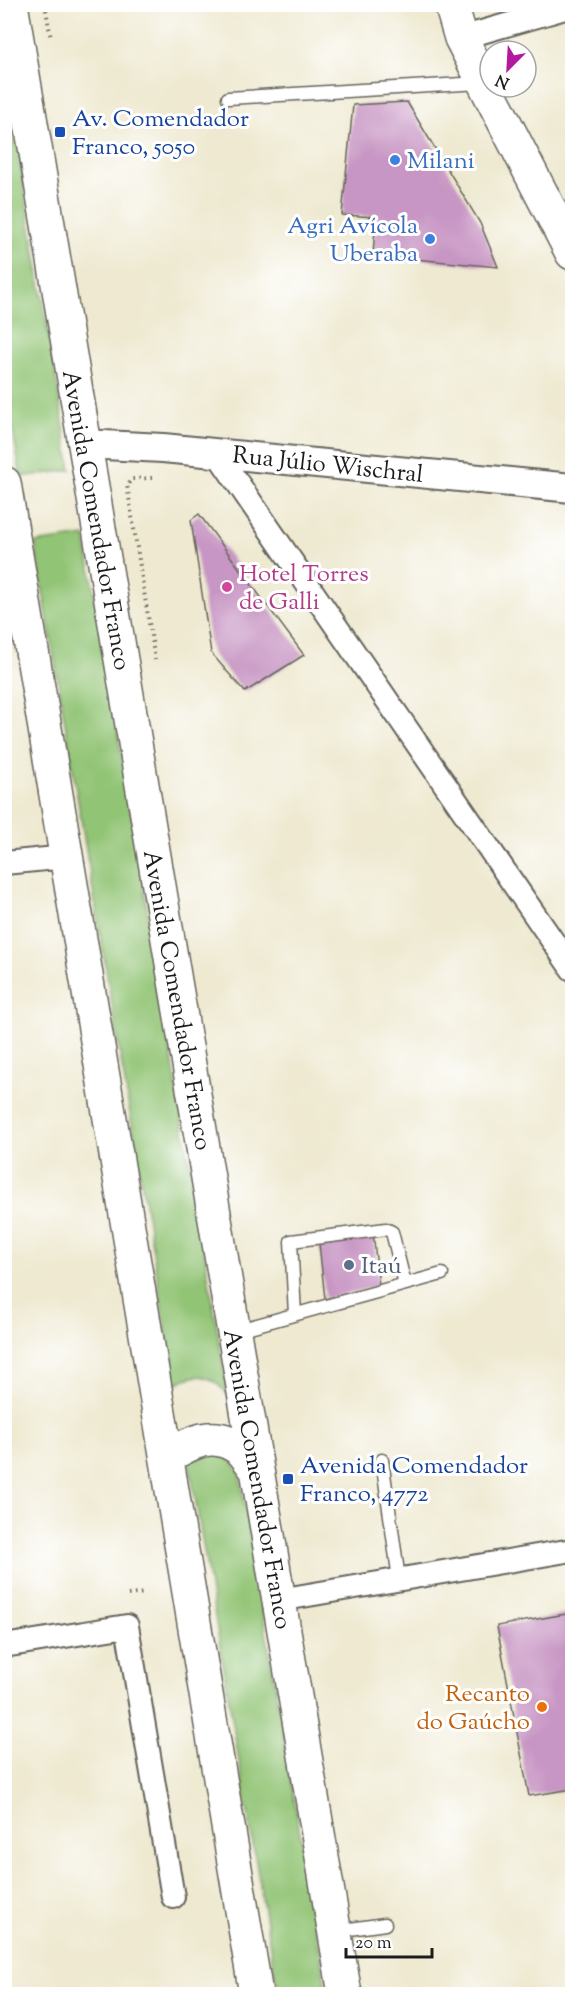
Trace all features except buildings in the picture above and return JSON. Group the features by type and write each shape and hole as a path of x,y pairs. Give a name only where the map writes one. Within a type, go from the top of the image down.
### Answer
{"main road":[{"name":"Avenida Comendador Franco","path":"11,4 345,1995"},
{"path":"451,4 461,38 478,71"},
{"path":"493,99 573,253"},
{"path":"4,483 256,1995"},
{"path":"167,1457 187,1444 204,1438 224,1440 241,1450 257,1470"}],"street":[{"path":"461,38 573,6"},
{"name":"Rua Júlio Wischral","path":"84,444 217,453 573,488"},
{"path":"217,453 573,969"},
{"path":"4,863 67,857"},
{"path":"279,1600 573,1550"},
{"path":"4,1646 128,1626 173,1897"}],"lane":[{"path":"228,98 478,82"},
{"path":"295,1314 291,1241 386,1228 392,1232 405,1284"},
{"path":"233,1331 442,1274"},
{"path":"382,1460 399,1579"},
{"path":"334,1931 386,1924"}],"path":[{"path":"45,4 53,51"},
{"path":"128,1595 145,1593"}],"green space":[{"path":"5,72 71,470 21,477 4,380"},
{"path":"85,536 228,1395 216,1383 204,1377 191,1377 175,1384 35,543"},
{"path":"217,1453 230,1460 239,1471 327,1994 278,1994 189,1461"}],"place":[{"name":"Av. Comendador Franco, 5050","path":"60,132"},
{"name":"Milani","path":"395,160"},
{"name":"Agri Avícola Uberaba","path":"430,239"},
{"name":"Hotel Torres de Galli","path":"227,587"},
{"name":"Itaú","path":"349,1265"},
{"name":"Avenida Comendador Franco, 4772","path":"288,1479"},
{"name":"Recanto do Gaúcho","path":"542,1707"}]}
